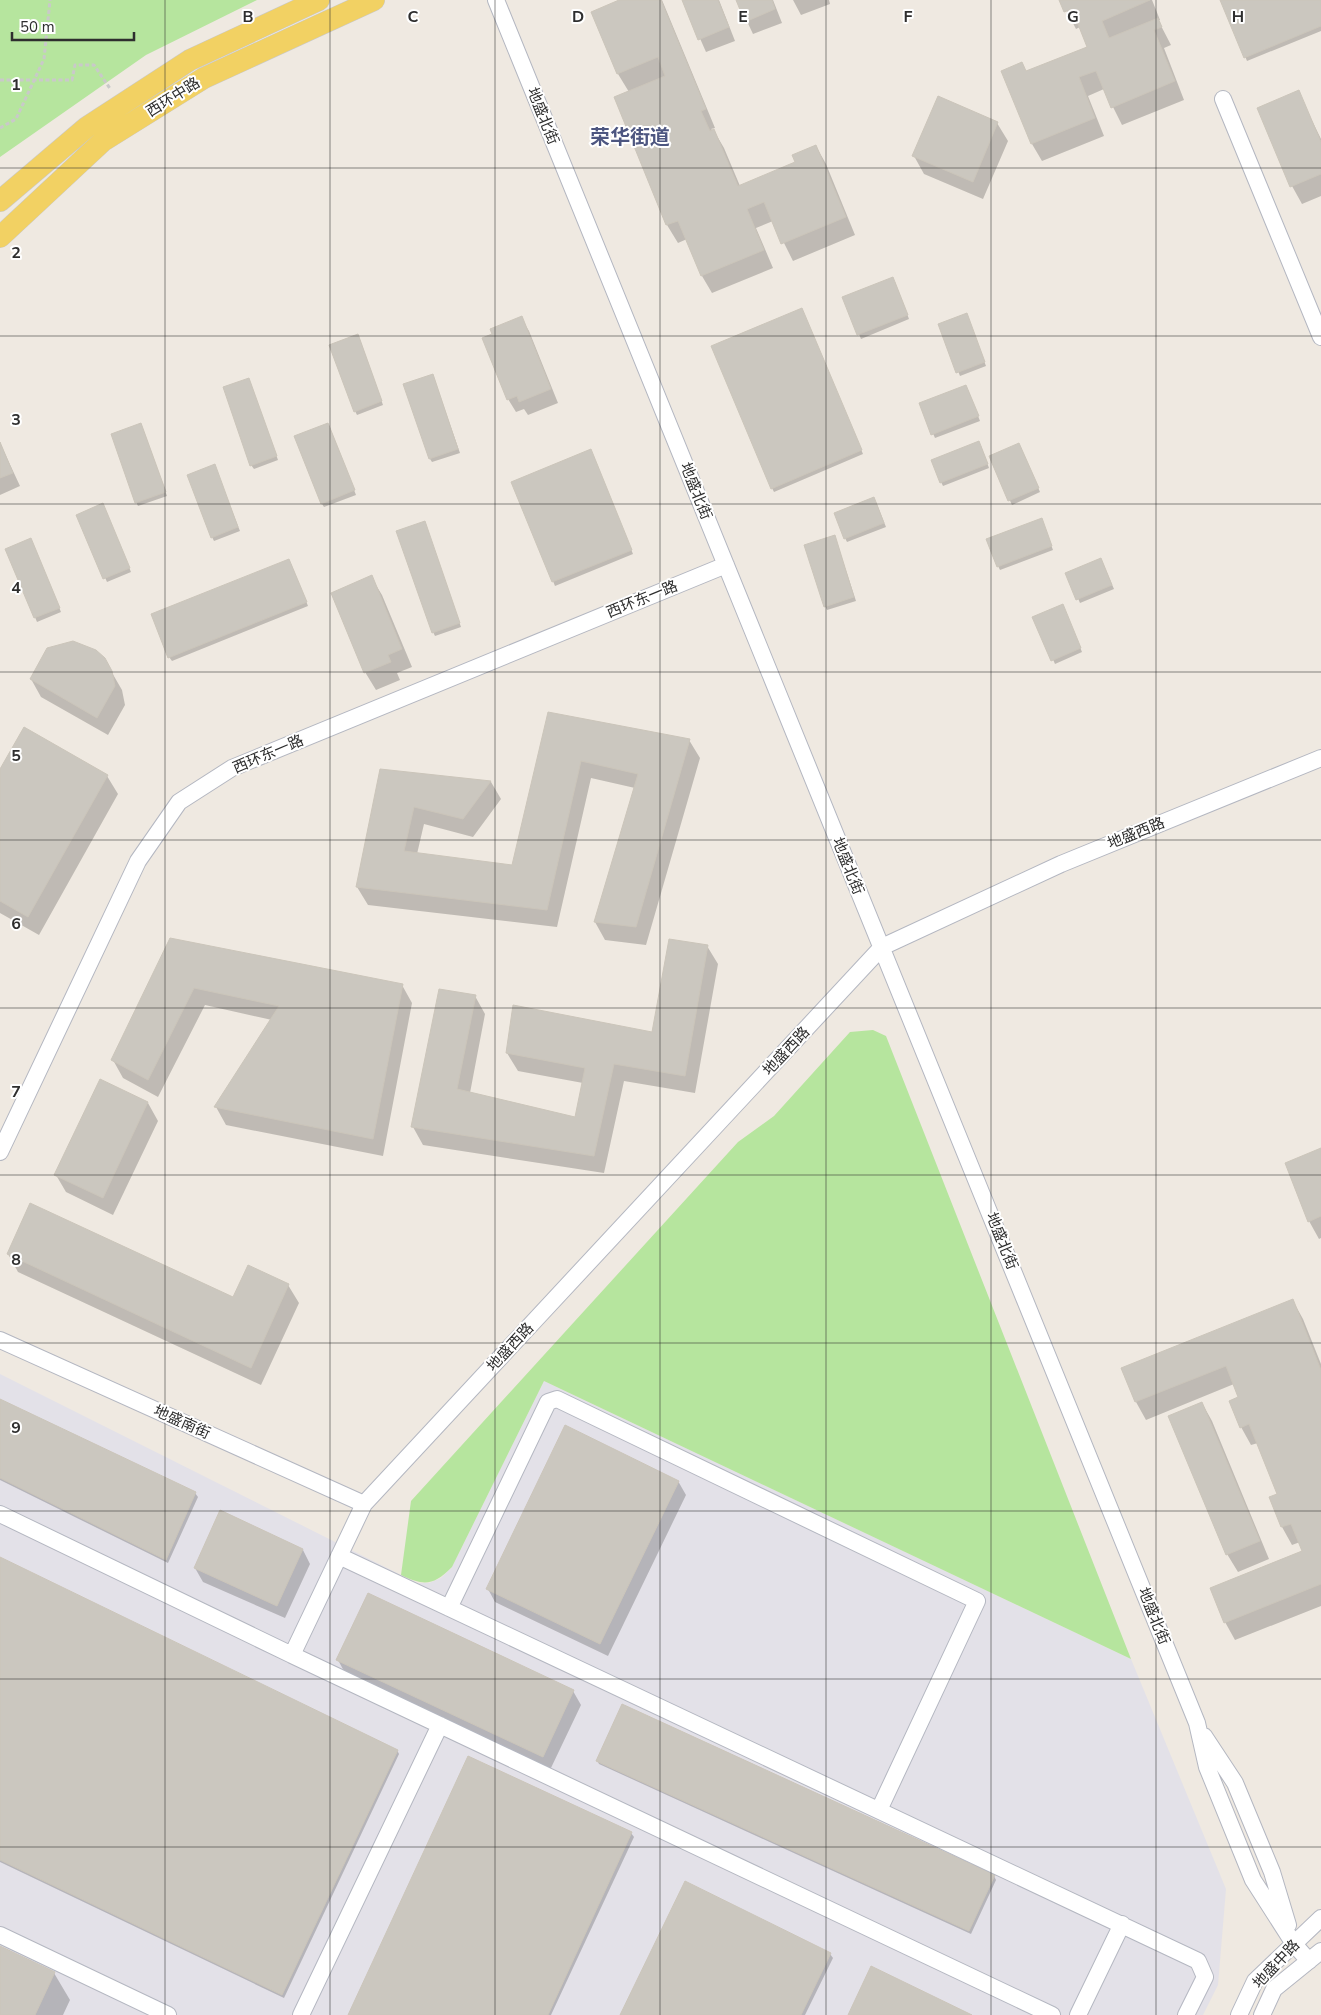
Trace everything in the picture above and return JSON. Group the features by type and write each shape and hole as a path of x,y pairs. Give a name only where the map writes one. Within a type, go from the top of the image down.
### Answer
{"main road":[{"name":"西环中路","path":"0,201 88,127 190,60 319,0"},
{"name":"西环中路","path":"0,237 112,136 204,78 374,0"}],"street":[{"name":"地盛北街","path":"496,0 1201,1732 1235,1784 1272,1872 1294,1944"},
{"path":"1223,99 1321,337"},
{"name":"西环东一路","path":"0,1152 138,861 179,802 232,768 726,565"},
{"name":"地盛西路","path":"292,1655 364,1504 882,947 1061,864 1321,758"},
{"name":"地盛南街","path":"0,1340 364,1504"},
{"path":"449,1608 548,1402 557,1399 977,1601 879,1810"},
{"path":"0,1514 292,1655 1052,2015"},
{"path":"338,1556 1198,1960 1205,1977 1186,2015"},
{"path":"301,2015 440,1725"},
{"name":"地盛中路","path":"1239,2015 1255,1981 1321,1918"},
{"path":"1078,2015 1122,1924"},
{"path":"0,1935 137,2008 168,2015"},
{"path":"1294,1944 1315,1956"},
{"name":"地盛中路","path":"1262,2015 1274,1989 1315,1956"}],"path":[{"path":"0,128 16,119 44,59 50,0"},
{"path":"0,80 72,80 75,65 94,65 121,105"}],"shaded area":[{"path":"0,1374 417,1583 429,1583 441,1578 452,1567 544,1381 1131,1659 1226,1889 1218,1985 1203,2015 0,2015"}],"green space":[{"path":"0,0 257,0 146,55 0,157"},
{"path":"873,1030 886,1036 1131,1659 544,1381 452,1567 439,1578 428,1582 416,1581 401,1575 411,1501 738,1142 774,1116 850,1032"}],"building":[{"path":"619,0 661,0 706,109 701,111 710,131 714,129 738,186 795,162 792,155 816,145 846,217 781,244 764,202 747,209 764,250 701,276 678,221 666,225 614,97 665,76 658,57 617,74 591,12"},
{"path":"682,0 718,0 729,27 698,40"},
{"path":"736,0 772,0 775,9 745,22"},
{"path":"1059,0 1150,0 1102,21 1109,38 1158,18 1162,27 1154,30 1175,81 1111,108 1096,71 1079,77 1095,118 1031,144 1001,71 1022,62 1026,71 1087,47 1072,9 1064,12"},
{"path":"1220,0 1321,0 1321,26 1244,58"},
{"path":"1299,90 1321,142 1321,174 1290,187 1257,108"},
{"path":"938,96 998,122 973,182 912,156"},
{"path":"893,277 908,315 857,335 842,297"},
{"path":"802,308 862,450 771,489 711,346"},
{"path":"967,313 985,362 956,373 938,324"},
{"path":"522,316 551,389 519,402 517,396 507,400 482,338 492,334 490,329"},
{"path":"358,334 382,401 354,412 329,345"},
{"path":"433,374 458,449 429,459 403,384"},
{"path":"249,378 277,456 250,466 223,387"},
{"path":"966,385 979,416 931,435 919,403"},
{"path":"141,423 166,492 135,503 111,434"},
{"path":"328,423 355,490 321,504 294,436"},
{"path":"979,441 988,464 940,483 931,460"},
{"path":"0,442 13,473 0,478"},
{"path":"1019,443 1039,488 1008,501 989,456"},
{"path":"591,449 632,550 552,582 511,482"},
{"path":"215,464 238,527 211,538 187,475"},
{"path":"874,497 884,523 844,539 834,513"},
{"path":"103,503 130,568 103,579 76,515"},
{"path":"1042,518 1052,546 997,567 986,539"},
{"path":"425,521 460,623 432,633 396,531"},
{"path":"835,535 854,597 824,607 804,545"},
{"path":"31,538 60,608 34,618 5,549"},
{"path":"1101,558 1112,585 1076,600 1065,573"},
{"path":"289,559 307,602 168,658 151,614"},
{"path":"372,575 402,649 388,655 391,662 364,673 331,593"},
{"path":"1063,604 1081,648 1051,661 1032,617"},
{"path":"73,641 96,650 105,658 112,671 115,686 97,718 30,679 47,648"},
{"path":"548,712 690,739 636,927 594,922 638,774 581,761 547,910 356,887 380,769 491,781 463,819 414,807 404,851 512,865"},
{"path":"24,727 108,775 28,917 0,901 0,769"},
{"path":"170,938 403,984 373,1139 214,1107 279,1006 194,988 148,1080 111,1060"},
{"path":"669,939 708,945 685,1076 614,1064 594,1156 411,1127 439,989 476,995 457,1089 575,1117 585,1068 506,1053 513,1005 652,1032"},
{"path":"100,1079 148,1102 103,1198 54,1175"},
{"path":"1321,1148 1321,1216 1308,1222 1285,1163"},
{"path":"30,1203 233,1297 248,1265 289,1284 251,1368 7,1254"},
{"path":"1293,1299 1321,1370 1321,1584 1224,1623 1210,1588 1302,1551 1291,1524 1281,1527 1269,1497 1277,1494 1249,1424 1240,1428 1229,1401 1238,1397 1226,1366 1135,1402 1121,1368"},
{"path":"0,1399 196,1492 166,1560 0,1478"},
{"path":"1202,1402 1260,1541 1226,1555 1168,1416"},
{"path":"565,1425 679,1481 600,1644 486,1589"},
{"path":"220,1510 303,1549 277,1606 194,1568"},
{"path":"0,1557 398,1750 282,1995 0,1860"},
{"path":"368,1593 574,1690 543,1757 336,1660"},
{"path":"622,1704 995,1875 969,1931 596,1761"},
{"path":"468,1756 632,1832 548,2015 348,2015"},
{"path":"685,1881 831,1953 801,2015 620,2015"},
{"path":"0,1946 55,1972 35,2015 0,2015"},
{"path":"871,1966 972,2015 848,2015"}],"district":[{"name":"荣华街道","path":"630,137"}]}
